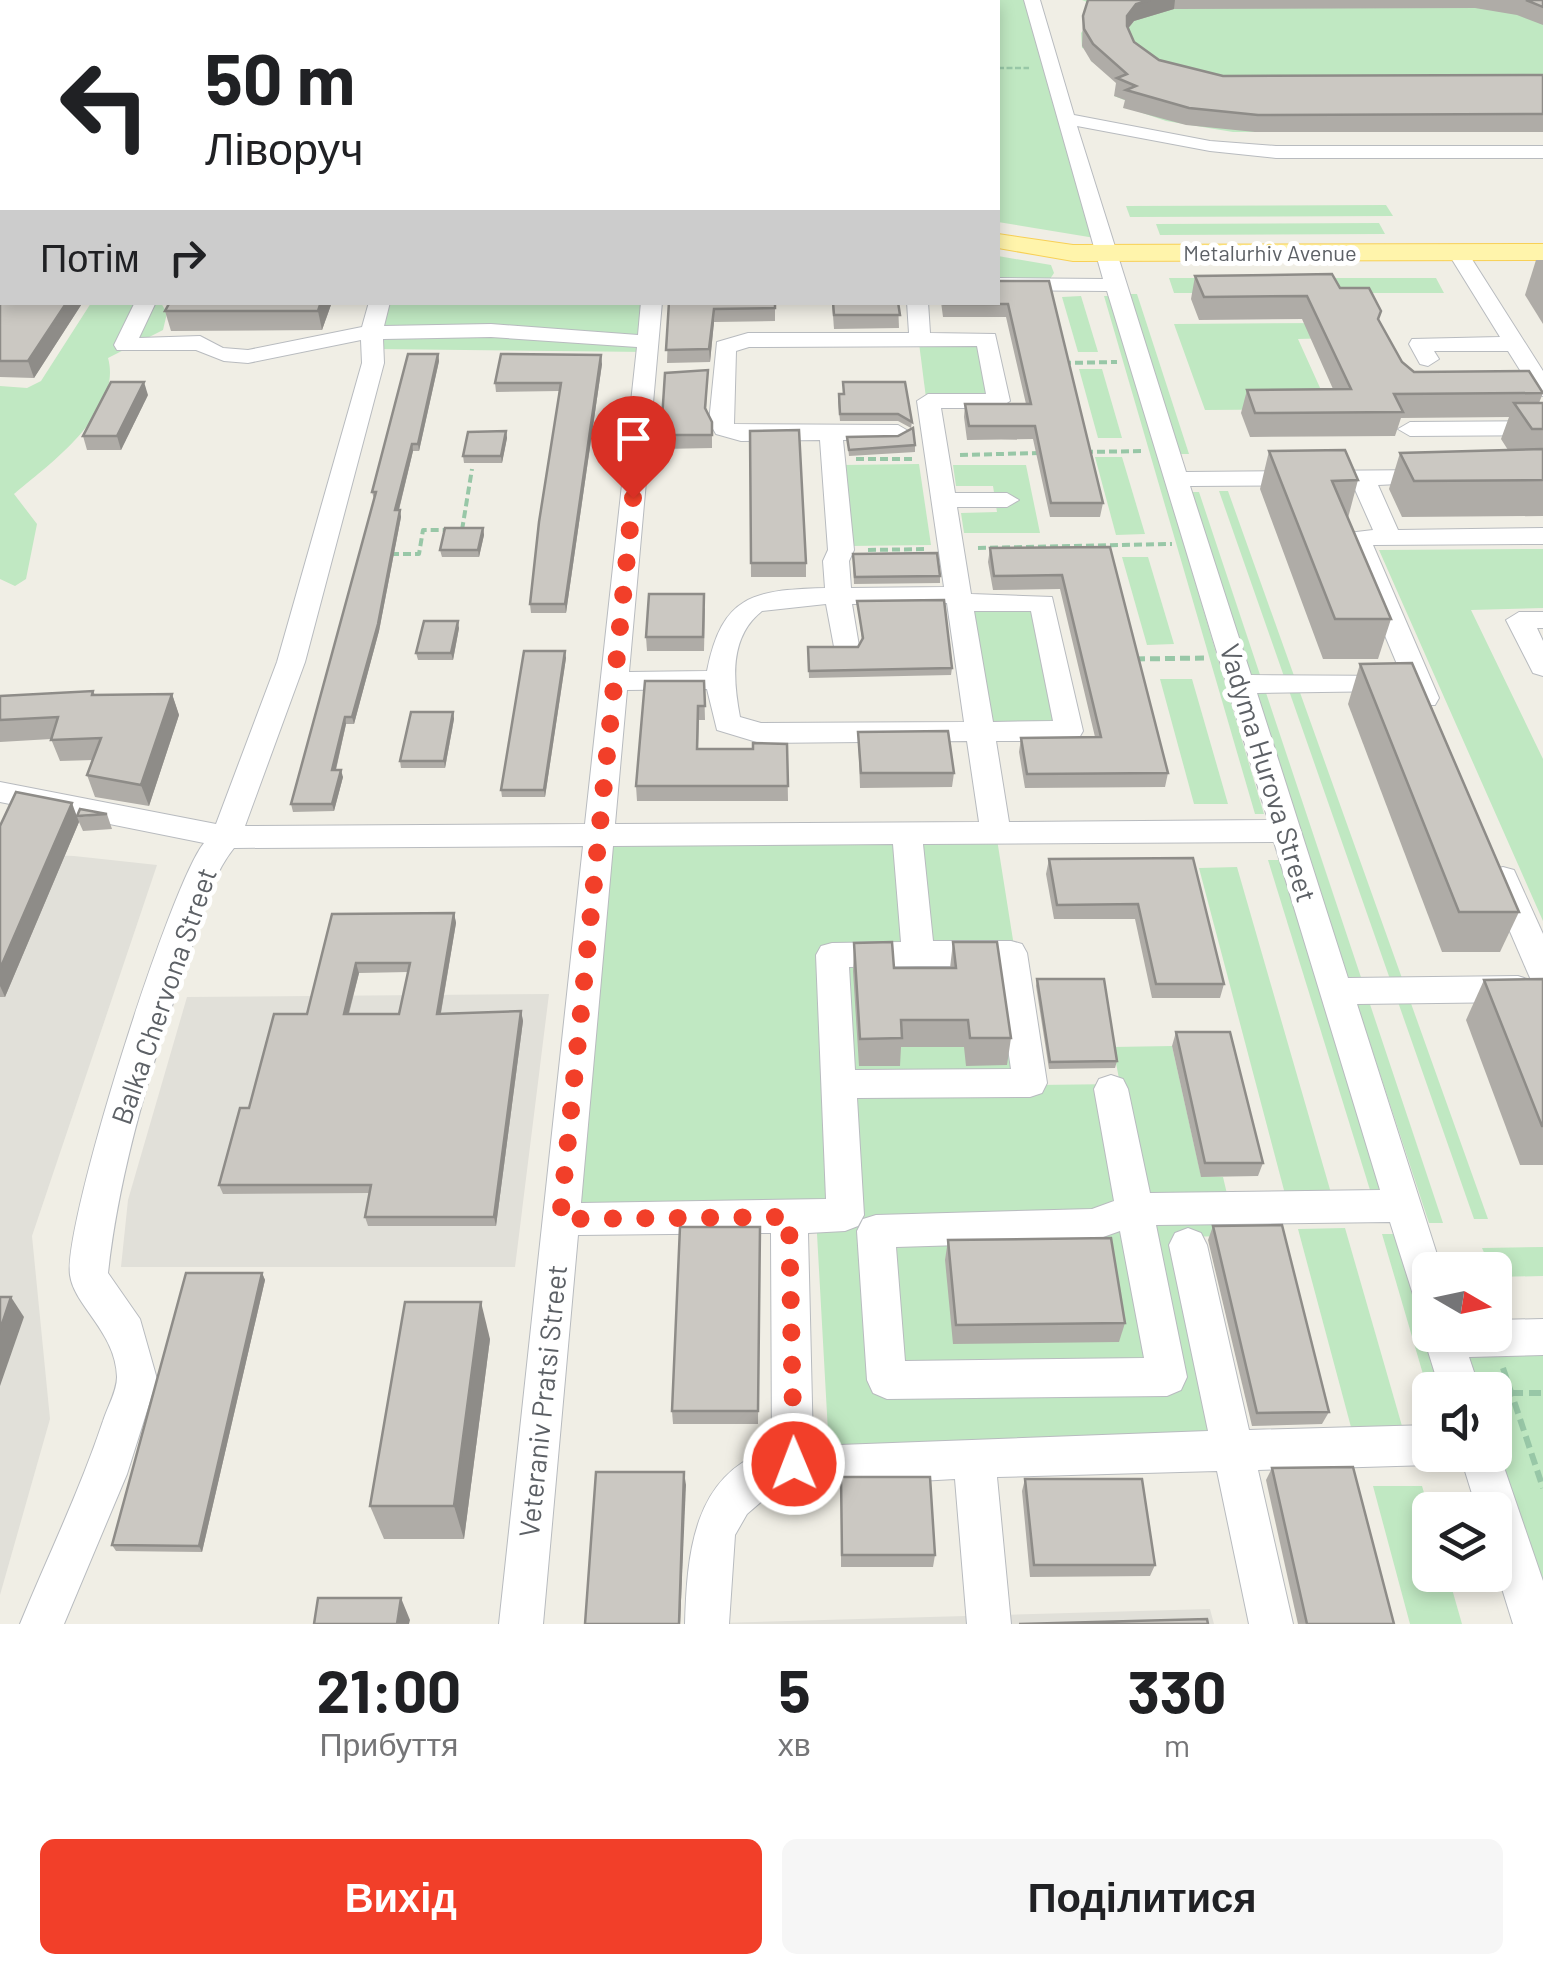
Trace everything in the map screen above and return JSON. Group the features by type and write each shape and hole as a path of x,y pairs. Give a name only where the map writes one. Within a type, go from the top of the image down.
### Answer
{"main road":[{"name":"Metalurhiv Avenue","path":"1000,242 1073,253 1543,252"}],"street":[{"name":"Vadyma Hurova Street","path":"1032,0 1195,543 1417,1252"},
{"path":"1066,119 1210,146 1276,152 1543,152"},
{"path":"1458,253 1511,338 1534,385"},
{"path":"1000,284 1116,285"},
{"path":"145,305 125,345 200,344 211,352 268,354 319,339 372,332 485,327 652,363"},
{"name":"Balka Chervona Street","path":"42,1624 106,1474 138,1378 126,1332 89,1276 98,1200 164,980 206,864 226,837 291,662 373,363 372,332 379,305"},
{"name":"Veteraniv Pratsi Street","path":"521,1624 597,835 652,363 652,305"},
{"path":"917,305 920,340"},
{"path":"1421,334 1511,338"},
{"path":"1428,359 1420,344 1511,338"},
{"path":"898,432 737,434 721,422 712,373 725,347 740,340 987,340 999,401 928,401 996,833"},
{"path":"1410,430 1543,428"},
{"path":"831,433 844,646"},
{"path":"1171,465 1362,477 1452,476"},
{"path":"1362,477 1389,538"},
{"path":"944,500 1007,500"},
{"path":"1434,718 1356,538 1543,536"},
{"path":"838,596 1043,603 1069,731 760,732 727,723 719,680 725,638 735,617 752,604 772,598 838,596"},
{"path":"1543,620 1519,620 1543,667"},
{"path":"1236,670 1418,682"},
{"path":"615,681 719,680"},
{"path":"0,792 226,837 1286,831"},
{"path":"907,833 918,954"},
{"path":"1488,845 1543,971"},
{"path":"560,1219 845,1215 832,955 1011,953 1030,1082 839,1084"},
{"path":"1336,991 1543,989"},
{"path":"1111,1089 1136,1209 1167,1376 888,1380 876,1230 1092,1225 1136,1209 1403,1206"},
{"path":"789,1217 794,1464"},
{"path":"1188,1246 1271,1624"},
{"path":"1512,1338 1543,1338"},
{"path":"707,1624 710,1540 725,1505 745,1482 770,1468 794,1464 1412,1446"},
{"path":"974,1458 989,1624"},
{"path":"1486,1472 1535,1624"}],"path":[{"path":"1000,68 1052,68"},
{"path":"1048,363 1140,362"},
{"path":"1071,452 1171,465"},
{"path":"833,460 1052,453"},
{"path":"379,554 418,554 423,530 462,530 472,469"},
{"path":"841,550 1195,543"},
{"path":"1133,658 1236,670"},
{"path":"1512,1393 1543,1392"},
{"path":"1512,1396 1543,1488"}],"shaded area":[{"path":"0,853 157,865 32,1236 50,1419 0,1595"},
{"path":"549,994 515,1267 121,1267 128,1200 187,997"},
{"path":"1210,1609 1214,1624 718,1624 718,1623"}],"green space":[{"path":"1000,0 1032,0 1101,239 1000,222"},
{"path":"1082,0 1543,0 1543,132 1233,132 1166,121 1125,107 1132,103 1114,96 1130,88 1091,61 1089,49 1082,48 1081,33 1101,8"},
{"path":"1386,205 1393,216 1130,217 1126,206"},
{"path":"1379,223 1385,234 1160,235 1156,224"},
{"path":"1000,256 1051,265 1054,273 1050,279 1000,284"},
{"path":"1169,278 1436,278 1444,293 1174,293"},
{"path":"1129,294 1137,294 1189,454 1180,454"},
{"path":"1081,296 1098,352 1078,352 1062,297"},
{"path":"1104,296 1110,296 1264,814 1255,814"},
{"path":"90,305 162,305 167,313 163,330 108,358 110,378 94,417 63,452 14,494 37,524 26,579 15,586 0,579 0,386 27,388 41,381"},
{"path":"380,305 652,305 647,352 374,349"},
{"path":"1327,323 1334,338 1298,339 1321,390 1372,409 1205,410 1174,324"},
{"path":"919,343 983,343 993,398 926,398"},
{"path":"1079,369 1102,369 1122,438 1098,438"},
{"path":"1095,457 1122,457 1145,534 1116,535"},
{"path":"919,464 931,545 850,546 842,465"},
{"path":"953,465 1026,465 1040,533 964,533 961,513 997,512 993,486 956,486"},
{"path":"1219,491 1228,491 1488,1219 1474,1219"},
{"path":"1189,492 1199,492 1443,1223 1429,1223"},
{"path":"1543,549 1543,608 1471,610 1543,759 1543,921 1379,550"},
{"path":"1122,557 1148,557 1174,644 1147,645"},
{"path":"960,603 1043,603 1069,731 981,732"},
{"path":"1160,679 1192,679 1228,804 1194,804"},
{"path":"996,833 1036,1085 1120,1084 1113,1047 1172,1046 1201,1176 1223,1177 1237,1236 1172,1237 1214,1441 829,1450 816,1216 560,1219 597,835"},
{"path":"1268,860 1279,860 1383,1190 1370,1190"},
{"path":"1237,867 1331,1193 1285,1194 1199,868"},
{"path":"1345,1228 1402,1426 1351,1427 1298,1229"},
{"path":"1382,1234 1394,1234 1412,1292 1412,1336"},
{"path":"1543,1247 1543,1276 1512,1277 1512,1252 1484,1252 1482,1248"},
{"path":"1543,1337 1543,1624 1512,1515 1512,1492 1506,1492 1500,1472 1512,1472 1512,1372 1455,1372 1448,1352 1512,1352 1512,1338"},
{"path":"1417,1352 1430,1352 1436,1372 1422,1372"},
{"path":"1373,1486 1422,1486 1424,1492 1412,1492 1412,1592 1453,1592 1462,1624 1410,1624"}],"building":[{"path":"1088,0 1150,0 1136,4 1127,16 1127,26 1134,42 1159,60 1223,76 1543,75 1543,114 1258,115 1189,108 1126,90 1136,86 1117,78 1127,74 1093,44 1084,29"},
{"path":"1332,274 1340,288 1369,288 1381,311 1378,319 1402,362 1414,372 1529,371 1543,393 1394,394 1403,412 1255,413 1247,390 1351,389 1307,296 1204,297 1195,276"},
{"path":"1000,281 1049,281 1103,503 1051,503 1035,426 969,426 965,404 1031,404 1008,304 1000,304"},
{"path":"0,305 65,305 28,361 0,361"},
{"path":"168,305 320,305 318,311 165,311"},
{"path":"669,305 775,305 714,309 709,349 666,350"},
{"path":"833,305 898,305 900,315 834,315"},
{"path":"408,354 438,354 418,444 412,444 395,510 400,510 378,624 352,717 345,717 332,770 341,770 332,804 291,804 376,492 372,492"},
{"path":"501,354 601,355 565,604 530,604 561,383 495,383"},
{"path":"708,370 705,408 712,422 712,435 661,435 665,373"},
{"path":"111,382 144,382 117,436 83,436"},
{"path":"843,382 905,382 912,422 898,414 840,414"},
{"path":"1514,403 1543,403 1543,429 1532,429"},
{"path":"913,428 915,445 849,450 847,437 898,436"},
{"path":"799,430 806,563 751,563 750,431"},
{"path":"506,431 501,456 463,456 468,432"},
{"path":"1543,449 1543,480 1414,481 1400,453"},
{"path":"1345,450 1358,480 1332,481 1391,619 1335,619 1269,451"},
{"path":"445,528 483,528 478,550 440,550"},
{"path":"1110,547 1168,773 1027,774 1021,738 1101,737 1062,575 994,576 990,548"},
{"path":"937,553 940,576 855,577 853,554"},
{"path":"649,594 704,594 703,637 646,637"},
{"path":"944,600 952,668 809,671 808,647 858,647 863,638 857,601"},
{"path":"424,621 458,621 451,653 416,653"},
{"path":"524,651 565,651 544,790 501,790"},
{"path":"1412,663 1519,912 1459,912 1360,664"},
{"path":"645,681 704,681 705,706 698,706 697,749 753,749 753,743 787,744 788,786 636,786"},
{"path":"93,691 92,695 172,694 141,785 87,775 101,738 51,740 58,717 0,720 0,696"},
{"path":"411,712 453,712 444,761 400,761"},
{"path":"948,731 954,773 861,773 858,732"},
{"path":"16,792 72,803 0,969 0,826"},
{"path":"80,809 107,814 77,816"},
{"path":"1193,858 1224,984 1156,984 1138,904 1057,905 1049,859"},
{"path":"454,913 437,1014 521,1011 494,1217 365,1217 371,1185 219,1185 240,1108 249,1108 274,1014 307,1014 332,914","holes":["356,963 410,963 399,1014 344,1014"]},
{"path":"892,942 894,968 956,968 953,942 997,942 1011,1038 970,1038 968,1020 901,1020 902,1038 860,1039 854,943"},
{"path":"1037,979 1104,979 1117,1061 1050,1062"},
{"path":"1543,979 1543,1126 1542,1126 1484,980"},
{"path":"1176,1032 1230,1032 1263,1163 1205,1163"},
{"path":"1282,1225 1329,1412 1257,1413 1213,1226"},
{"path":"680,1227 760,1227 758,1411 672,1411"},
{"path":"1111,1238 1125,1323 956,1325 948,1240"},
{"path":"186,1273 262,1273 199,1546 112,1545"},
{"path":"0,1297 11,1297 0,1330"},
{"path":"405,1302 481,1302 454,1506 370,1506"},
{"path":"1353,1467 1394,1624 1307,1624 1272,1468"},
{"path":"596,1472 684,1472 679,1624 585,1624"},
{"path":"841,1477 930,1477 935,1555 842,1555"},
{"path":"1025,1479 1142,1479 1155,1565 1034,1565"},
{"path":"318,1598 401,1598 397,1624 314,1624"},
{"path":"1207,1619 1208,1624 1019,1624"}],"route":[{"path":"633,498 560,1219 789,1217 794,1464"}]}
